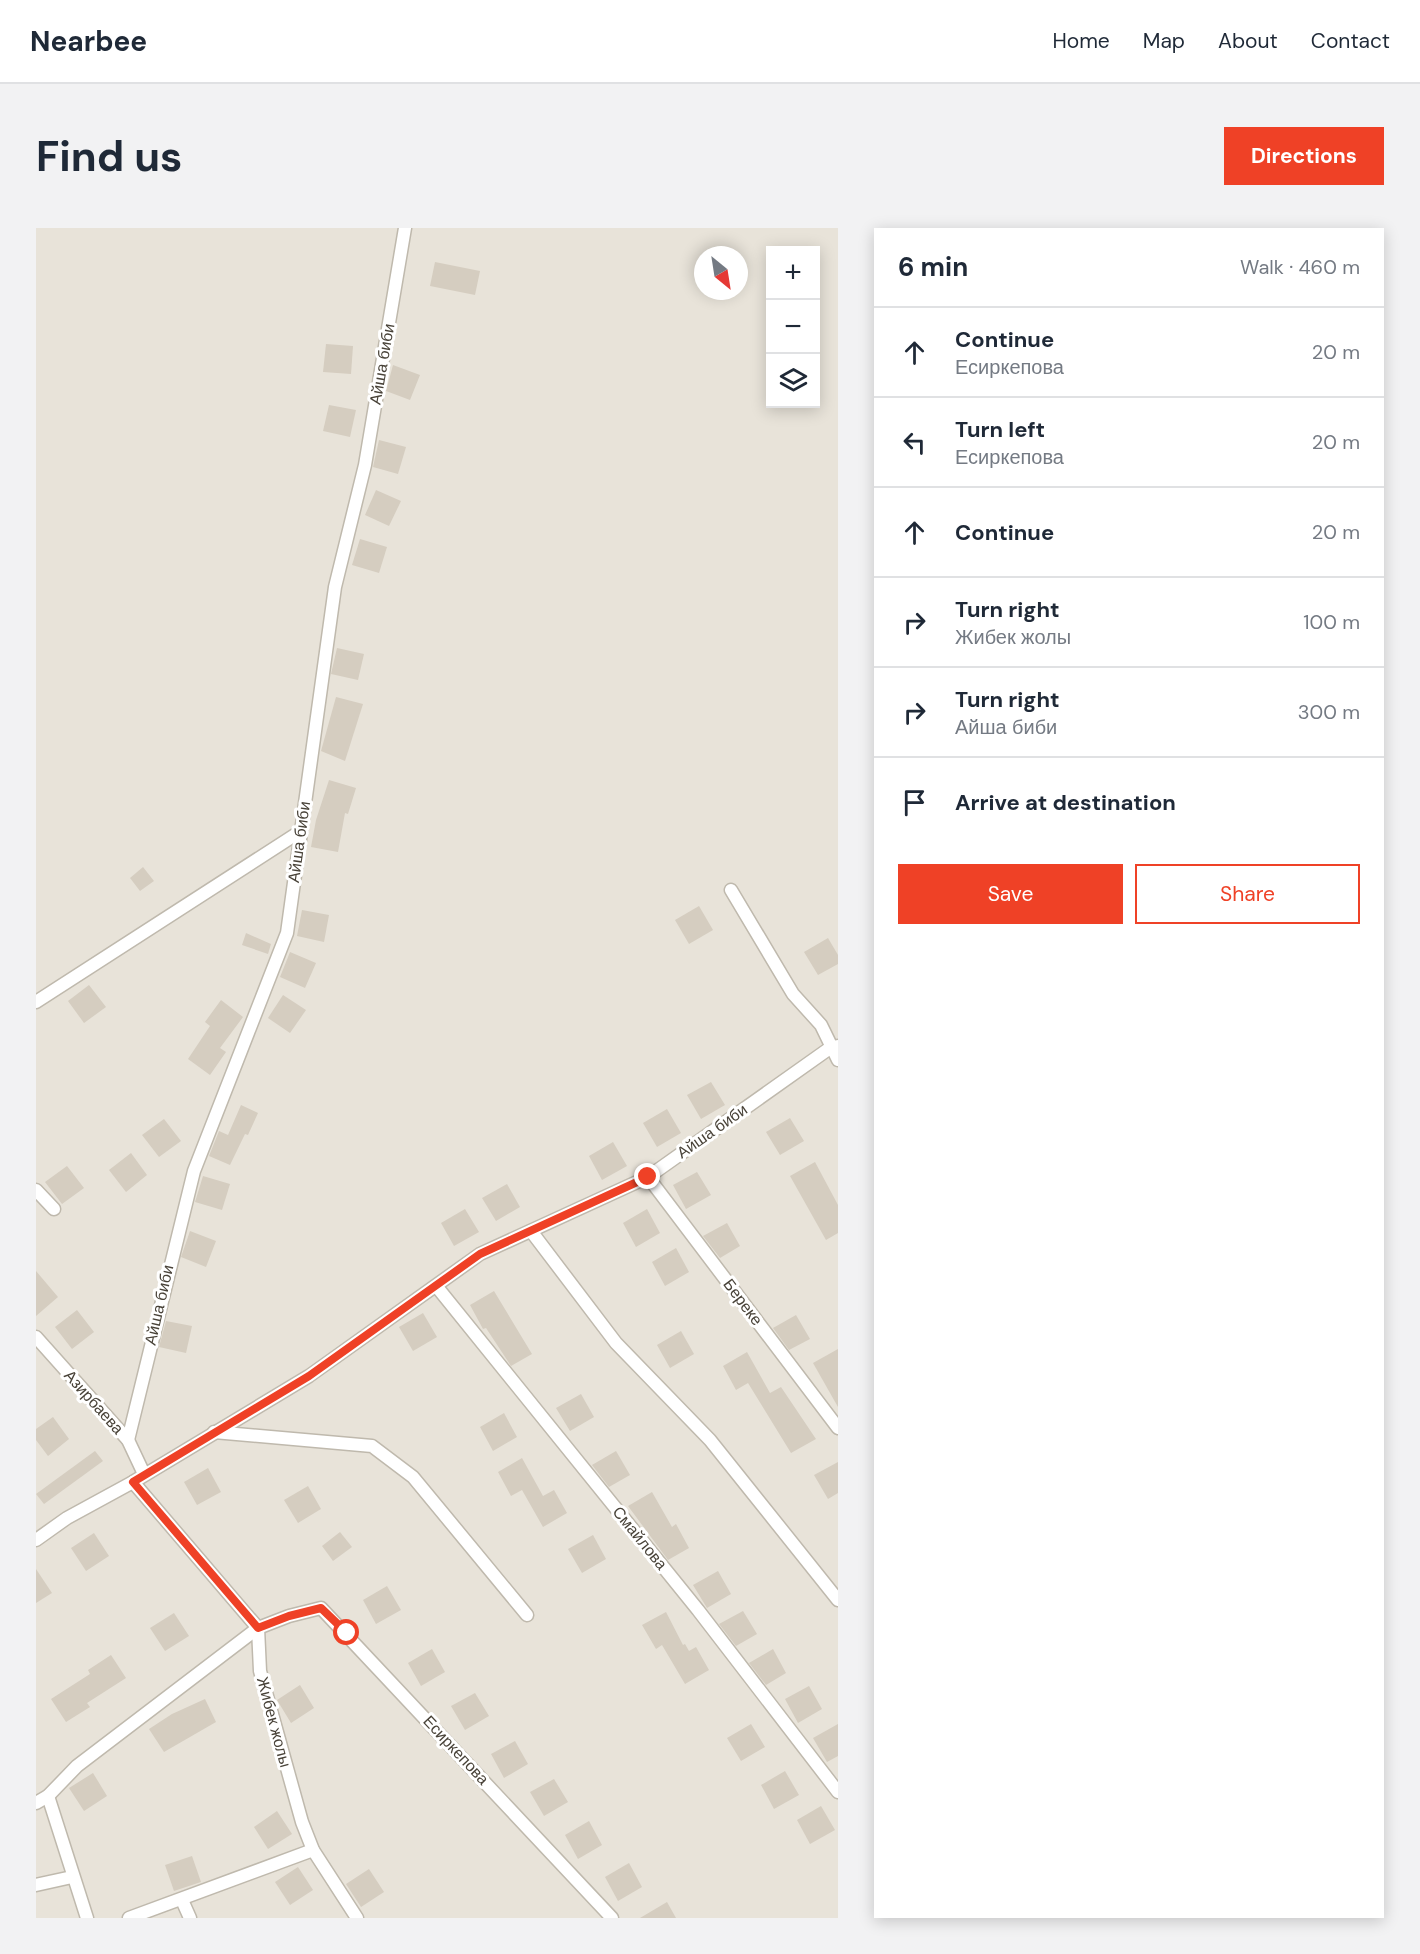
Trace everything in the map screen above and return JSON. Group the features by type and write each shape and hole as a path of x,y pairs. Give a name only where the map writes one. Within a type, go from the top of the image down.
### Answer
{"street":[{"name":"Айша биби","path":"128,1440 194,1171 287,933 335,587 365,465 405,228"},
{"path":"36,1002 301,831"},
{"path":"731,890 793,994 821,1025 834,1047 838,1060"},
{"name":"Айша биби","path":"36,1540 67,1518 133,1482 309,1376 437,1287 480,1254 648,1177 834,1047"},
{"name":"Береке","path":"648,1177 838,1428"},
{"path":"36,1190 54,1209"},
{"path":"531,1231 616,1343 710,1440 838,1600"},
{"name":"Смайлова","path":"437,1287 698,1610 838,1792"},
{"name":"Азирбаева","path":"36,1337 128,1440 144,1474"},
{"path":"214,1432 372,1446 413,1477 527,1615"},
{"path":"36,1803 48,1796 77,1766 258,1628 133,1482"},
{"name":"Есиркепова","path":"258,1628 289,1616 321,1608 610,1918"},
{"name":"Жибек жолы","path":"258,1628 260,1671 302,1822 313,1850 357,1918"},
{"path":"48,1796 72,1877 87,1918"},
{"path":"129,1918 313,1850"},
{"path":"36,1885 72,1877"},
{"path":"182,1900 190,1918"}],"shaded area":[{"path":"36,228 838,228 838,1918 36,1918"}],"building":[{"path":"435,262 480,271 475,295 430,286"},
{"path":"326,344 353,346 351,374 323,372"},
{"path":"393,365 420,375 410,400 386,391"},
{"path":"329,405 356,410 350,437 323,431"},
{"path":"379,440 406,447 398,474 373,467"},
{"path":"376,490 401,501 389,526 365,515"},
{"path":"360,539 387,547 379,573 352,565"},
{"path":"337,648 364,654 358,680 331,674"},
{"path":"336,697 363,704 345,761 321,751"},
{"path":"329,780 356,788 348,814 345,813 338,852 311,847 316,820"},
{"path":"143,867 154,881 140,891 130,878"},
{"path":"699,906 713,930 689,944 675,920"},
{"path":"302,910 329,915 324,942 297,936"},
{"path":"246,933 271,944 268,954 242,945"},
{"path":"828,938 838,955 838,964 818,975 804,952"},
{"path":"290,952 316,963 305,988 280,977"},
{"path":"89,985 106,1007 84,1023 68,1001"},
{"path":"283,995 306,1010 290,1033 268,1018"},
{"path":"221,1000 243,1017 220,1048 226,1052 210,1075 188,1059 210,1026 205,1022"},
{"path":"711,1082 725,1105 701,1119 687,1095"},
{"path":"241,1105 258,1113 230,1165 209,1156 219,1131 228,1135"},
{"path":"667,1109 681,1133 657,1147 643,1123"},
{"path":"790,1118 804,1141 780,1155 766,1132"},
{"path":"164,1119 181,1141 159,1157 142,1135"},
{"path":"613,1142 627,1166 602,1180 589,1156"},
{"path":"131,1153 147,1175 126,1192 109,1170"},
{"path":"815,1162 838,1205 838,1233 826,1240 790,1176"},
{"path":"67,1166 84,1188 62,1204 45,1182"},
{"path":"697,1172 711,1195 686,1209 673,1185"},
{"path":"203,1176 230,1184 222,1210 195,1202"},
{"path":"507,1184 520,1207 496,1221 482,1198"},
{"path":"465,1209 479,1232 454,1246 441,1223"},
{"path":"647,1209 660,1233 636,1247 623,1223"},
{"path":"727,1223 740,1246 720,1258 703,1236"},
{"path":"190,1231 216,1241 206,1267 181,1257"},
{"path":"676,1248 689,1272 665,1286 652,1262"},
{"path":"36,1271 58,1297 36,1316"},
{"path":"494,1291 532,1354 511,1366 486,1328 483,1329 470,1305"},
{"path":"77,1310 94,1332 72,1349 55,1327"},
{"path":"423,1313 437,1337 413,1351 399,1327"},
{"path":"796,1315 810,1339 789,1350 773,1328"},
{"path":"166,1321 192,1326 186,1353 159,1347"},
{"path":"681,1331 694,1354 670,1368 657,1345"},
{"path":"838,1349 838,1407 813,1363"},
{"path":"747,1352 770,1393 781,1387 816,1439 791,1453 748,1383 736,1390 723,1366"},
{"path":"581,1394 594,1417 570,1431 556,1408"},
{"path":"504,1413 517,1437 493,1451 480,1427"},
{"path":"53,1417 69,1439 48,1456 36,1440 36,1429"},
{"path":"95,1451 103,1461 44,1504 36,1494"},
{"path":"616,1451 630,1475 609,1487 592,1465"},
{"path":"522,1458 543,1496 554,1490 567,1513 543,1527 522,1490 511,1496 498,1472"},
{"path":"838,1462 838,1493 828,1499 814,1475"},
{"path":"208,1468 221,1492 197,1505 184,1482"},
{"path":"308,1486 321,1509 298,1523 284,1500"},
{"path":"652,1492 672,1527 676,1524 689,1548 668,1560 628,1506"},
{"path":"340,1532 352,1547 333,1561 322,1546"},
{"path":"94,1533 109,1556 86,1571 71,1548"},
{"path":"593,1535 606,1559 582,1573 568,1549"},
{"path":"36,1569 52,1593 36,1603"},
{"path":"718,1571 731,1594 707,1608 693,1585"},
{"path":"387,1586 401,1610 376,1624 363,1600"},
{"path":"743,1611 757,1634 736,1646 719,1624"},
{"path":"666,1612 683,1645 685,1644 689,1651 696,1647 709,1670 685,1684 662,1645 656,1649 642,1625"},
{"path":"174,1613 189,1636 165,1651 150,1628"},
{"path":"432,1649 445,1672 421,1686 408,1663"},
{"path":"773,1649 786,1673 766,1685 749,1663"},
{"path":"111,1655 126,1678 87,1703 90,1707 66,1722 51,1699 90,1674 88,1670"},
{"path":"300,1685 314,1708 291,1723 277,1700"},
{"path":"809,1686 822,1709 798,1723 785,1699"},
{"path":"475,1693 489,1716 465,1730 451,1706"},
{"path":"205,1699 216,1722 164,1752 149,1729 172,1714"},
{"path":"751,1724 765,1747 741,1761 727,1738"},
{"path":"838,1724 838,1756 827,1762 813,1738"},
{"path":"515,1741 528,1764 504,1778 491,1754"},
{"path":"785,1771 799,1795 774,1809 761,1785"},
{"path":"93,1773 107,1796 84,1811 69,1788"},
{"path":"554,1779 568,1802 544,1816 530,1792"},
{"path":"821,1806 835,1830 810,1844 797,1820"},
{"path":"277,1811 292,1834 268,1849 254,1827"},
{"path":"589,1821 602,1845 578,1859 565,1835"},
{"path":"192,1856 201,1882 174,1891 165,1865"},
{"path":"629,1863 642,1887 618,1901 605,1877"},
{"path":"298,1867 313,1890 290,1905 275,1882"},
{"path":"369,1869 384,1892 361,1907 346,1884"},
{"path":"667,1902 676,1918 640,1918"}],"route":[{"path":"347,1633 321,1608 289,1616 258,1628 133,1482 309,1376 437,1287 480,1254 648,1177"}]}
